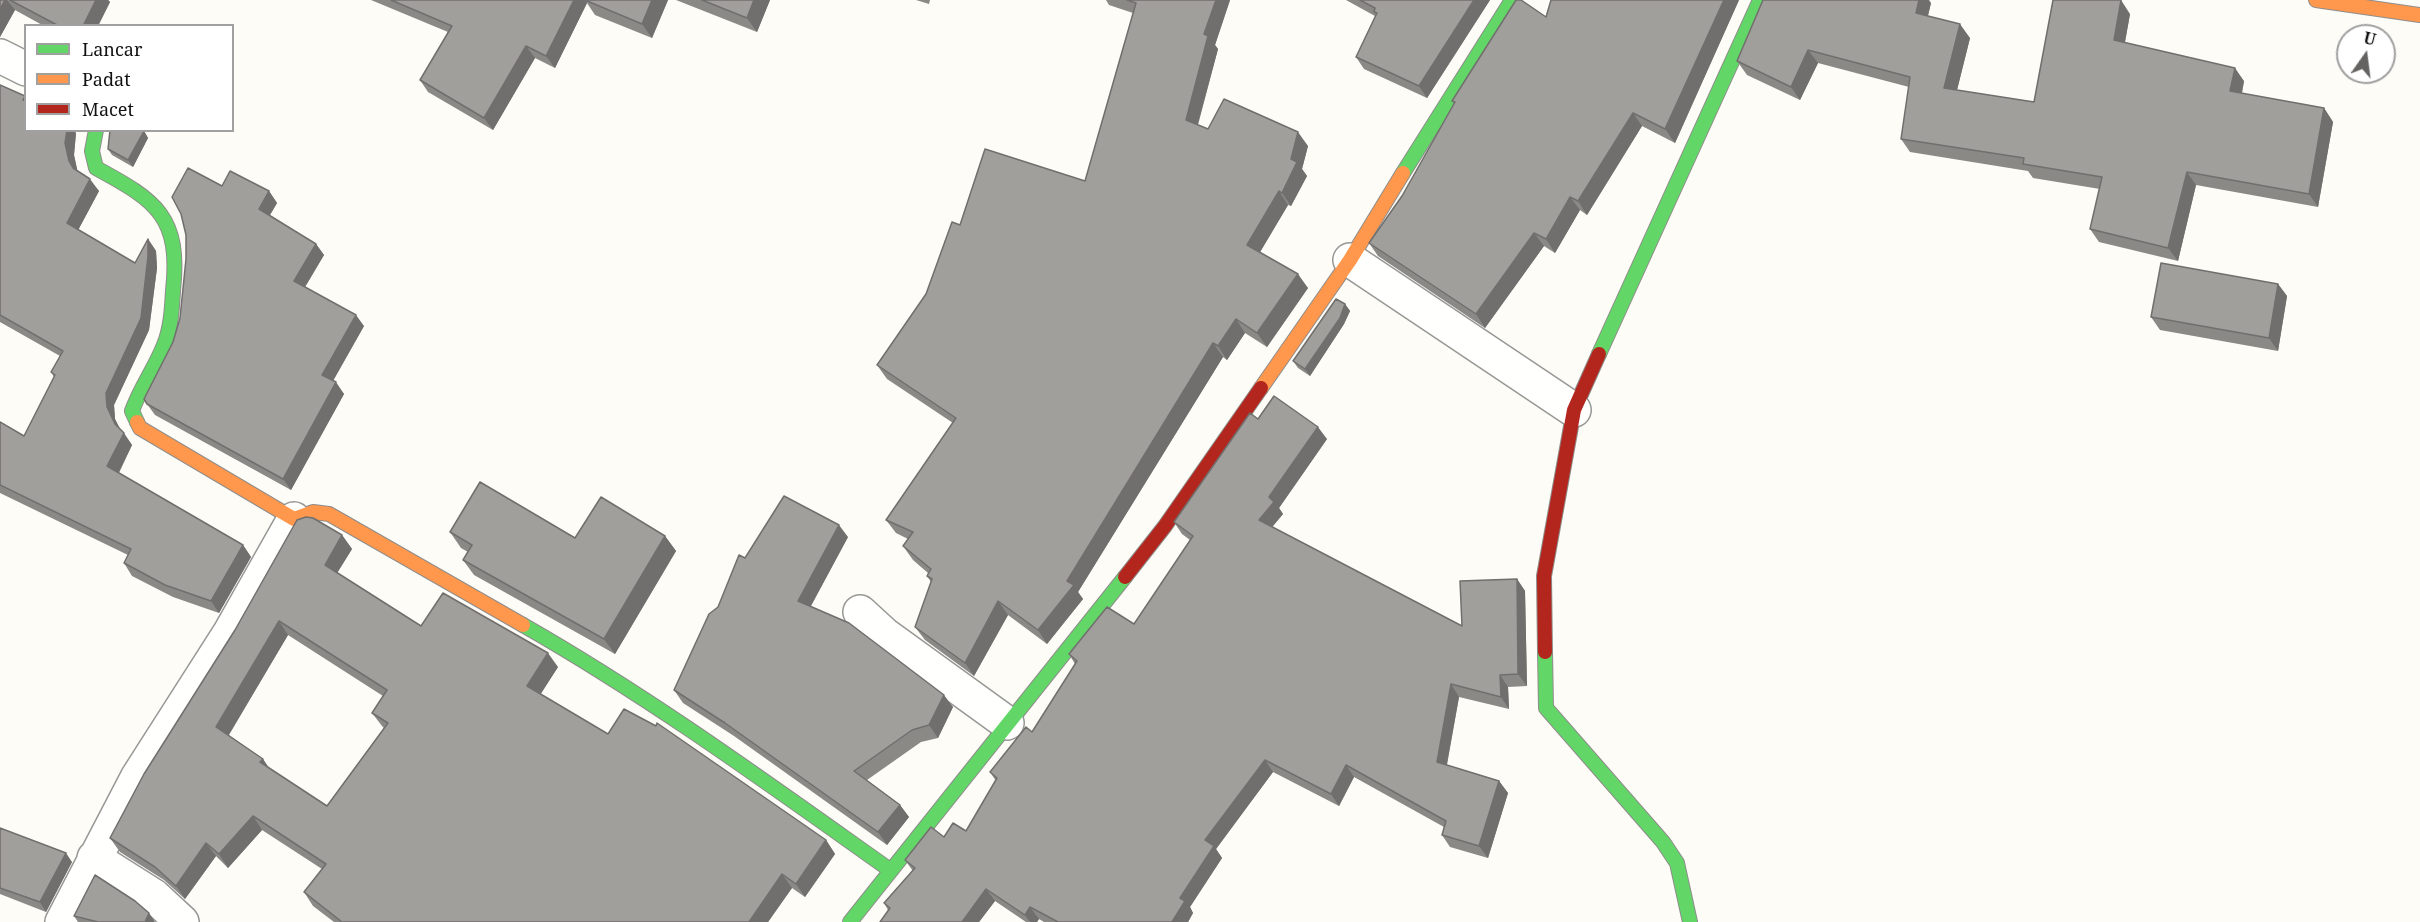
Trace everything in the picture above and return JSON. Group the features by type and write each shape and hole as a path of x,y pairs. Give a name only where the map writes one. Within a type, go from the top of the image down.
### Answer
{"street":[{"path":"850,922 1165,526 1350,260 1512,0"},
{"path":"1690,922 1677,863 1546,708 1544,576 1574,410 1760,0"},
{"path":"2316,0 2420,15"},
{"path":"0,56 24,68"},
{"path":"96,132 92,151 96,168 145,196 164,215 177,244 176,276 167,337 138,392 132,411 140,428 294,519"},
{"path":"1350,260 1574,410"},
{"path":"62,922 137,778 229,634 294,519 313,512 330,514 568,651 723,751 890,870"},
{"path":"860,612 884,634 1007,723"},
{"path":"94,858 154,896 182,922"}],"building":[{"path":"10,0 96,0 84,24 55,24"},
{"path":"391,0 574,0 546,56 526,46 484,118 420,80 452,26"},
{"path":"585,0 652,0 642,24"},
{"path":"702,0 754,0 747,18"},
{"path":"1127,0 1216,0 1204,34 1208,36 1186,120 1208,129 1224,99 1298,132 1291,159 1297,162 1282,193 1279,191 1247,245 1298,274 1257,333 1236,319 1218,346 1213,343 1067,581 1074,585 1038,630 998,601 965,663 915,627 932,579 927,576 931,569 903,546 913,532 886,520 956,418 877,365 926,294 952,222 960,225 985,149 1085,181 1136,3"},
{"path":"1360,0 1474,0 1419,86 1356,57 1377,13 1374,12 1375,8"},
{"path":"1516,0 1521,0 1546,17 1551,0 1724,0 1665,129 1633,113 1578,201 1570,197 1546,239 1534,233 1476,314 1369,243 1402,196 1455,102 1452,101"},
{"path":"1763,0 1919,0 1916,13 1960,24 1944,88 2034,102 2053,0 2121,0 2114,40 2235,68 2230,91 2324,108 2309,194 2187,172 2168,248 2090,229 2102,177 2023,164 2024,158 1901,139 1910,77 1808,50 1791,87 1737,61"},
{"path":"0,85 24,96 24,132 67,132 65,143 69,161 73,168 90,179 67,223 135,263 148,239 141,318 106,393 107,407 115,424 124,433 107,466 243,545 211,601 165,585 124,563 131,549 0,485 0,422 24,436 55,375 51,372 63,351 0,315"},
{"path":"110,132 143,132 128,160 108,149"},
{"path":"188,168 222,186 230,171 269,191 259,209 316,244 294,281 356,315 322,375 336,382 283,479 147,404 144,399 173,342 180,318 186,235 181,214 172,197"},
{"path":"2161,263 2278,284 2269,338 2151,317"},
{"path":"1336,299 1345,304 1340,318 1305,369 1293,361"},
{"path":"1274,396 1318,427 1269,497 1274,502 1259,520 1462,626 1460,581 1517,579 1518,674 1500,675 1501,697 1451,684 1437,762 1499,781 1479,846 1442,835 1446,821 1346,765 1331,794 1265,760 1205,840 1214,846 1180,898 1185,901 1172,922 1058,922 1030,907 1025,915 986,889 962,922 880,922 890,908 884,903 915,868 905,860 931,827 944,837 953,823 966,831 997,778 990,772 1026,727 1032,732 1077,661 1069,654 1107,607 1134,624 1193,536 1174,522 1250,413 1258,419"},
{"path":"480,482 575,538 601,497 665,536 604,639 463,560 472,545 450,532"},
{"path":"784,496 839,525 798,601 849,623 944,695 929,725 912,730 854,771 900,805 878,832 725,723 674,690 709,614 718,607 739,555 745,558"},
{"path":"306,517 313,518 342,535 325,565 421,626 443,593 548,653 527,686 608,734 624,709 656,726 657,723 826,840 796,884 782,874 749,922 342,922 304,892 326,864 253,816 219,854 206,843 176,886 155,867 110,838 144,774 235,630 297,520","holes":["279,621 387,690 372,713 388,723 327,806 260,762 263,759 216,727"]},
{"path":"0,828 66,853 40,902 0,888"},
{"path":"95,875 149,913 145,922 98,922 74,916"}],"traffic: fast":[{"path":"1403,173 1512,0"},
{"path":"1599,354 1760,0"},
{"path":"96,132 92,151 96,168 149,202 160,214 168,228 173,245 170,325 160,353 132,411 137,422"},
{"path":"850,922 1125,577"},
{"path":"523,625 664,712 890,870"},
{"path":"1545,652 1546,708 1663,842 1677,863 1690,922"}],"traffic: slow":[{"path":"2316,0 2420,15"},
{"path":"1261,388 1350,260 1403,173"},
{"path":"137,422 140,428 294,519 313,512 329,514 523,625"}],"traffic: jam":[{"path":"1545,652 1544,576 1574,410 1599,354"},
{"path":"1125,577 1165,526 1261,388"}]}
